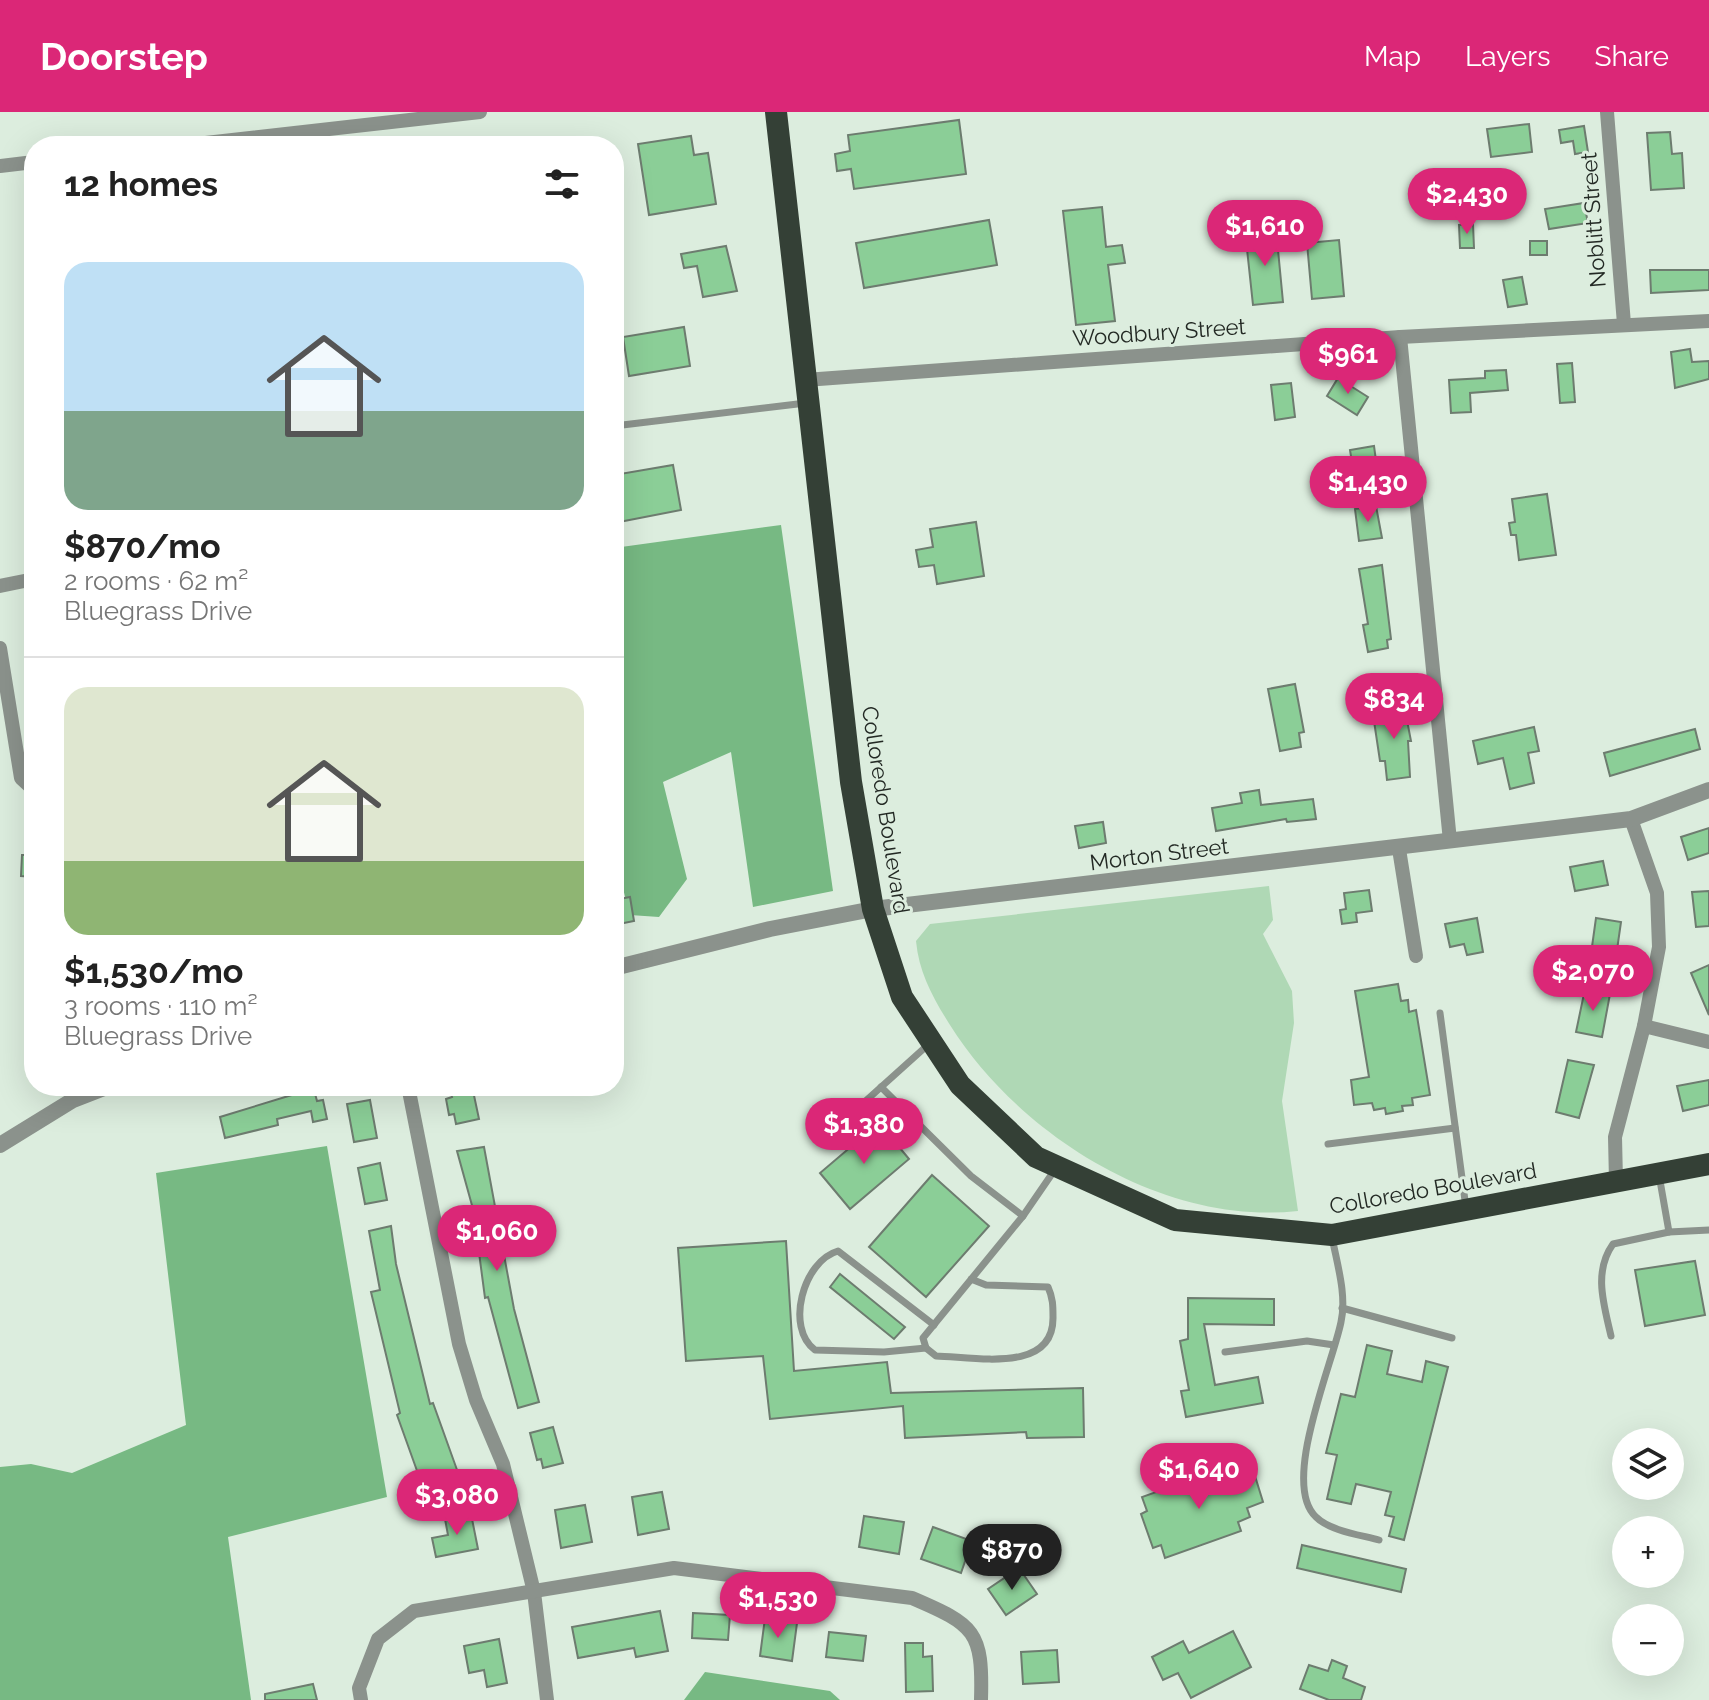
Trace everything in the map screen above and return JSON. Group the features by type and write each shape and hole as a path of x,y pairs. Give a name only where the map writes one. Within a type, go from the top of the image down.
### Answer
{"highway":[{"name":"Colloredo Boulevard","path":"776,112 851,782 873,909 902,997 960,1085 1036,1157 1175,1220 1332,1235 1709,1164"}],"street":[{"path":"268,136 480,112"},
{"name":"Noblitt Street","path":"1607,112 1624,324"},
{"path":"0,166 24,163"},
{"name":"Woodbury Street","path":"805,380 1400,337 1709,321"},
{"path":"1400,337 1450,841"},
{"path":"0,586 24,581"},
{"path":"0,648 21,778 24,781"},
{"name":"Morton Street","path":"624,966 770,929 873,909 1399,849 1631,819 1709,790"},
{"path":"1616,1181 1615,1137 1644,1026 1659,947 1657,893 1631,819"},
{"path":"1399,849 1416,956"},
{"path":"1644,1026 1709,1042"},
{"path":"0,1145 83,1096"},
{"path":"410,1096 459,1344 476,1400 503,1464 534,1592 547,1700"},
{"path":"361,1700 359,1688 378,1639 414,1611 674,1568 912,1598 943,1611 972,1631 982,1657 981,1700"}],"lane":[{"path":"624,425 808,403"},
{"path":"1440,1013 1466,1211"},
{"path":"830,1133 931,1041"},
{"path":"881,1087 971,1176 1023,1216"},
{"path":"1328,1144 1455,1128"},
{"path":"971,1279 986,1285 1048,1287 1053,1297 1053,1332 1045,1348 1025,1357 936,1356 926,1348 923,1338 971,1279 1023,1216 1058,1166"},
{"path":"1659,1173 1669,1232"},
{"path":"1611,1336 1601,1293 1603,1257 1613,1244 1669,1232 1709,1230"},
{"path":"1332,1235 1342,1308 1306,1450 1305,1488 1309,1507 1316,1518 1379,1540"},
{"path":"926,1348 884,1352 815,1350 806,1344 801,1327 803,1283 826,1254 838,1251 934,1325"},
{"path":"1342,1308 1452,1338"},
{"path":"1225,1352 1307,1341 1334,1345"}],"green space":[{"path":"781,525 833,891 753,907 731,752 663,782 687,879 659,917 630,915 624,892 624,547"},
{"path":"1269,886 1273,920 1263,934 1292,991 1294,1023 1282,1101 1298,1211 1247,1212 1196,1204 1147,1188 1099,1165 1055,1136 1014,1103 979,1065 938,1005 918,953 916,941 930,924"},
{"path":"327,1146 387,1497 228,1537 251,1700 0,1700 0,1467 31,1464 72,1473 186,1425 156,1173"},
{"path":"705,1672 830,1691 840,1700 684,1700"}],"building":[{"path":"959,120 966,174 854,189 851,169 837,171 835,154 850,151 848,135"},
{"path":"1529,124 1532,152 1491,157 1487,129"},
{"path":"1584,126 1588,152 1575,154 1573,141 1561,143 1559,130"},
{"path":"1670,132 1672,154 1682,153 1684,188 1651,190 1647,133"},
{"path":"691,136 694,155 708,153 716,204 649,215 638,144"},
{"path":"1584,203 1588,223 1549,229 1545,209"},
{"path":"1102,207 1106,247 1122,245 1125,263 1108,265 1115,321 1076,325 1063,211"},
{"path":"989,220 997,265 864,288 856,243"},
{"path":"1473,224 1474,248 1460,248 1459,225"},
{"path":"1276,229 1283,302 1253,305 1247,249 1252,248 1250,231"},
{"path":"1339,240 1344,296 1312,299 1307,243"},
{"path":"1530,241 1547,241 1547,255 1530,255"},
{"path":"726,246 737,291 703,297 697,266 684,268 681,254"},
{"path":"1650,270 1709,270 1709,290 1651,293"},
{"path":"1522,277 1527,304 1508,307 1503,280"},
{"path":"684,327 690,366 629,376 624,337"},
{"path":"1690,349 1692,362 1709,361 1709,379 1675,388 1671,352"},
{"path":"1572,363 1575,402 1560,403 1557,364"},
{"path":"1506,370 1508,390 1470,393 1471,412 1451,413 1449,380 1485,378 1485,371"},
{"path":"1338,378 1368,397 1357,415 1327,396"},
{"path":"1291,383 1295,417 1275,420 1271,385"},
{"path":"1374,446 1377,468 1373,469 1374,478 1355,481 1350,450"},
{"path":"673,465 681,510 624,521 624,473"},
{"path":"1547,494 1556,555 1519,560 1516,535 1511,535 1509,523 1515,522 1512,499"},
{"path":"1376,506 1382,538 1359,541 1355,509"},
{"path":"976,522 984,576 937,584 934,565 919,567 916,550 933,547 930,529"},
{"path":"1382,565 1391,639 1387,640 1388,648 1368,652 1363,625 1368,624 1359,569"},
{"path":"1295,684 1304,732 1299,733 1301,747 1280,751 1268,689"},
{"path":"1404,705 1411,741 1408,741 1410,777 1387,780 1385,761 1380,761 1374,721 1380,720 1379,708"},
{"path":"1534,727 1539,751 1528,753 1534,783 1510,789 1503,758 1478,764 1473,741"},
{"path":"1695,729 1700,749 1610,776 1604,753"},
{"path":"1259,790 1261,805 1313,799 1316,819 1287,822 1286,819 1216,831 1212,808 1242,803 1240,793"},
{"path":"1103,822 1106,843 1079,848 1075,826"},
{"path":"1709,828 1709,853 1688,860 1681,837"},
{"path":"22,855 24,855 24,876 21,876"},
{"path":"1603,861 1608,885 1575,891 1570,867"},
{"path":"1369,890 1372,911 1356,913 1357,922 1342,924 1340,910 1346,909 1344,893"},
{"path":"1709,891 1709,926 1696,927 1692,892"},
{"path":"630,897 634,921 624,923 624,898"},
{"path":"1477,918 1483,952 1467,955 1464,944 1450,947 1445,924"},
{"path":"1596,918 1621,922 1615,964 1590,961"},
{"path":"1709,965 1709,1015 1691,973"},
{"path":"1398,984 1401,1001 1408,1000 1409,1012 1416,1010 1430,1095 1412,1098 1413,1105 1402,1106 1403,1111 1386,1114 1385,1108 1374,1110 1372,1103 1354,1105 1351,1080 1369,1077 1355,991"},
{"path":"1585,989 1610,994 1602,1037 1576,1032"},
{"path":"1568,1060 1594,1065 1579,1118 1556,1112"},
{"path":"1709,1080 1709,1105 1683,1111 1677,1086"},
{"path":"288,1096 316,1096 317,1101 323,1100 327,1119 313,1122 311,1111 277,1119 278,1125 225,1138 220,1117"},
{"path":"474,1096 479,1119 456,1124 454,1114 449,1115 446,1099"},
{"path":"370,1100 377,1138 354,1142 347,1104"},
{"path":"879,1123 909,1159 850,1209 820,1173"},
{"path":"484,1147 514,1309 539,1402 518,1408 488,1297 485,1298 478,1245 468,1210 473,1209 457,1151"},
{"path":"380,1163 387,1200 365,1204 358,1168"},
{"path":"932,1175 989,1226 926,1297 869,1247"},
{"path":"391,1226 396,1264 430,1404 433,1403 461,1481 425,1493 397,1415 400,1413 371,1292 380,1290 369,1231"},
{"path":"786,1241 794,1371 887,1362 891,1393 1083,1388 1084,1437 1027,1438 1026,1432 905,1438 903,1406 770,1419 763,1356 686,1361 678,1248"},
{"path":"1695,1261 1705,1315 1645,1326 1635,1270"},
{"path":"840,1274 905,1327 894,1339 830,1287"},
{"path":"1188,1298 1274,1299 1274,1325 1204,1324 1215,1385 1258,1377 1263,1403 1186,1417 1181,1391 1189,1390 1180,1341 1188,1339"},
{"path":"1367,1345 1392,1351 1387,1374 1422,1382 1426,1361 1448,1367 1404,1540 1389,1536 1394,1517 1385,1515 1391,1492 1356,1484 1351,1504 1327,1499 1337,1455 1326,1453 1341,1394 1355,1397"},
{"path":"553,1427 563,1463 543,1468 541,1459 537,1460 530,1433"},
{"path":"1218,1470 1221,1478 1234,1473 1237,1482 1255,1476 1263,1502 1247,1508 1250,1517 1238,1522 1241,1531 1165,1558 1161,1545 1153,1548 1141,1514 1147,1511 1142,1497"},
{"path":"662,1492 669,1529 638,1535 632,1497"},
{"path":"585,1505 592,1542 561,1548 555,1510"},
{"path":"471,1514 478,1549 436,1557 432,1538 448,1535 445,1519"},
{"path":"864,1516 904,1522 899,1554 859,1547"},
{"path":"933,1527 972,1541 961,1573 921,1559"},
{"path":"1302,1545 1406,1569 1401,1592 1297,1568"},
{"path":"1019,1568 1037,1594 1006,1615 988,1589"},
{"path":"660,1611 668,1651 636,1657 634,1648 578,1658 572,1627"},
{"path":"693,1613 730,1615 728,1640 692,1638"},
{"path":"765,1618 797,1623 792,1661 760,1656"},
{"path":"1233,1631 1251,1667 1191,1698 1178,1673 1163,1680 1152,1657 1183,1641 1189,1653"},
{"path":"829,1632 866,1636 863,1661 826,1657"},
{"path":"499,1639 507,1683 487,1687 484,1670 469,1673 464,1646"},
{"path":"905,1643 923,1643 923,1657 932,1656 933,1691 906,1692"},
{"path":"1057,1650 1059,1682 1023,1684 1021,1652"},
{"path":"1332,1660 1347,1666 1343,1678 1365,1687 1361,1700 1329,1700 1300,1689 1309,1665 1328,1671"},
{"path":"313,1684 317,1700 265,1700 265,1694"}]}
